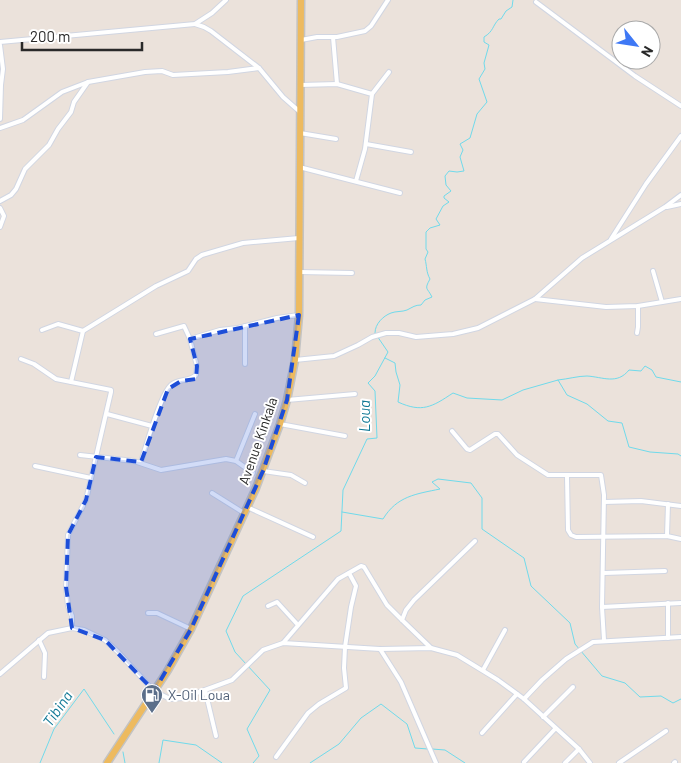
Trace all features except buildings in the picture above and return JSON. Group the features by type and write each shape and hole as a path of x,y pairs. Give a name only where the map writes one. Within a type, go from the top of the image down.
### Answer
{"main road":[{"name":"Avenue Kinkala","path":"107,763 154,691 191,629 246,510 280,424 287,400 295,360 299,315 301,0"}],"street":[{"path":"195,24 212,13 226,0"},
{"path":"301,40 365,31 371,26 388,0"},
{"path":"536,2 635,76 681,106"},
{"path":"0,119 3,69 0,44 195,24 204,27 259,68 283,97 301,113"},
{"path":"333,37 337,84"},
{"path":"0,128 23,120 62,92 88,82 145,72 162,72 173,75 259,68"},
{"path":"356,181 366,144 372,94 390,72"},
{"path":"0,201 16,189 25,168 49,145 88,82"},
{"path":"300,85 337,84 372,94"},
{"path":"300,133 336,139"},
{"path":"610,240 646,184 681,136"},
{"path":"366,144 411,152"},
{"path":"299,167 400,194"},
{"path":"295,360 334,356 378,335 399,333 416,337 463,333 478,328 535,299 582,258 681,195"},
{"path":"664,207 681,204"},
{"path":"0,208 4,216 0,227"},
{"path":"42,330 58,324 83,330 156,286 188,271 202,255 218,248 244,243 299,238"},
{"path":"653,271 662,302"},
{"path":"299,272 352,273"},
{"path":"535,299 606,307 638,306 681,299"},
{"path":"637,333 638,306"},
{"path":"190,339 220,330 299,315"},
{"path":"141,462 152,426 168,389 172,384 181,380 191,380 196,375 197,366 190,339 184,326 156,334"},
{"path":"245,326 245,364"},
{"path":"71,382 83,330"},
{"path":"21,359 34,364 51,377 111,390 86,500 68,535 66,587 68,606 72,616 72,628"},
{"path":"287,400 355,394"},
{"path":"106,414 152,426"},
{"path":"236,461 255,414"},
{"path":"280,424 345,436"},
{"path":"452,431 470,450 498,434 517,455 548,475 601,475 604,488 602,608 604,640"},
{"path":"80,455 141,462 162,470 221,459 236,461 253,473"},
{"path":"35,466 91,478"},
{"path":"262,471 291,475 304,483"},
{"path":"567,476 569,533 576,537 667,536 681,539"},
{"path":"212,493 246,510 313,537"},
{"path":"604,502 641,501 681,506"},
{"path":"667,536 668,504"},
{"path":"402,620 406,610 414,600 474,540"},
{"path":"283,643 338,579 361,566 364,567 387,605 431,648"},
{"path":"604,573 665,571"},
{"path":"276,757 308,713 346,688 344,668 346,647 351,607 356,592 356,586 349,572"},
{"path":"268,606 277,602 298,625"},
{"path":"668,603 668,638"},
{"path":"602,608 681,603"},
{"path":"148,613 158,612 191,629"},
{"path":"0,674 48,633 72,628 94,634 105,640 154,691 170,699 176,699 232,680 263,650 283,643 380,649 431,648 457,655 483,670 517,694 579,750 590,763"},
{"path":"483,670 505,630"},
{"path":"524,700 566,659 592,642 681,638"},
{"path":"39,640 46,653 44,677"},
{"path":"380,649 400,682 436,763"},
{"path":"543,716 573,687"},
{"path":"205,690 216,736"},
{"path":"482,732 517,694"},
{"path":"524,762 555,729"},
{"path":"619,763 666,730"},
{"path":"565,763 579,750"}],"highlighted area":[{"path":"299,315 287,400 263,471 191,629 154,691 105,640 72,628 66,587 68,535 86,500 96,457 141,462 168,389 181,381 196,379 197,366 190,339"}],"waterway":[{"name":"Loua","path":"253,763 259,756 247,729 270,690 235,652 226,631 243,596 341,531 343,490 367,439 377,438 375,391 368,383 375,376 388,352 375,333 376,326 388,314 405,311 421,305 425,300 432,297 427,287 430,279 425,259 428,252 426,249 426,232 430,228 440,225 436,219 443,206 449,202 444,198 451,191 446,185 445,176 449,171 464,171 460,157 463,150 460,144 470,138 477,114 487,102 479,79 485,69 484,63 489,45 484,42 484,37 490,33 499,19 512,7 513,0"},
{"path":"385,358 395,363 400,385 398,402 406,405 420,408 427,407 453,393 467,398 502,400 523,390 558,380 567,395 587,404 608,421 622,423 629,447 681,456"},
{"path":"558,380 580,376 615,379 624,375 629,370 641,371 645,366 652,370 656,377 681,382"},
{"path":"342,512 383,519 394,505 408,497 440,489 432,482 438,479 471,483 482,498 482,529 524,558 531,586 570,623 575,644 602,676 625,683 640,697 661,696 673,703 681,699"},
{"name":"Tibina","path":"40,763 54,729 84,689 114,734"},
{"path":"310,763 339,744 361,718 381,704 407,724 415,748 428,749"},
{"name":"Loua","path":"159,763 163,740 196,745 222,763"},
{"path":"432,749 445,750 465,763"},
{"name":"Loua","path":"123,752 125,763"}],"place":[{"name":"X-Oil Loua","path":"152,714"}]}
